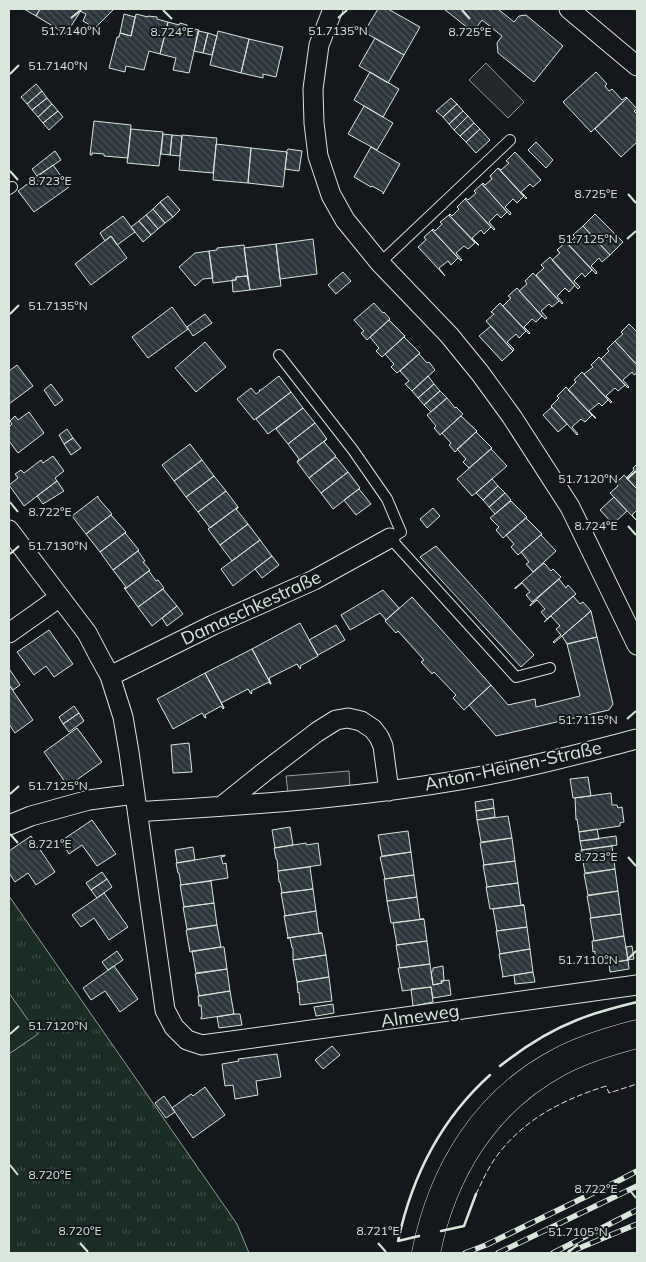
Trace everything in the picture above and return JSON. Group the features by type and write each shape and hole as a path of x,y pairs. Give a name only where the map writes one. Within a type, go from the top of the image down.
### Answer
{"main road":[{"path":"428,1242 442,1197 454,1169 489,1118 503,1104 536,1076 558,1063 582,1051 612,1040 637,1034"}],"street":[{"path":"332,9 319,45 313,89 314,123 318,156 331,195 345,220 380,263 449,335 512,417 570,508 637,645"},
{"path":"569,9 637,66"},
{"path":"9,530 87,633 110,676 123,717 136,803 89,800 31,816 9,825"},
{"name":"Damaschkestraße","path":"110,676 213,625 314,580 390,538"},
{"path":"9,633 60,597"},
{"path":"222,806 317,732 336,720 348,718 361,721 373,729 379,737 383,746 389,791"},
{"name":"Anton-Heinen-Straße","path":"136,803 222,806 389,791 450,782 547,763 637,739"},
{"name":"Almeweg","path":"136,803 165,1010 174,1027 187,1040 202,1045 637,986"}],"lane":[{"path":"380,263 510,140"},
{"path":"279,354 353,450 387,499 401,532 390,538 516,677 550,668"}],"green space":[{"path":"9,896 237,1224 249,1253 9,1253"},
{"path":"9,993 38,1034 9,1054"}],"shaded area":[{"path":"486,63 524,102 508,118 469,80"},
{"path":"349,771 350,787 288,793 286,776"}],"building":[{"path":"24,9 40,9 36,16"},
{"path":"40,9 82,9 66,34 36,16"},
{"path":"82,9 114,9 95,28 83,21 86,14 80,11"},
{"path":"378,9 388,9 420,27 404,55 364,32"},
{"path":"444,9 498,9 514,22 519,16 526,15 563,46 534,82 498,53 497,43 502,36 482,20 473,32"},
{"path":"124,14 135,17 131,36 120,33"},
{"path":"136,14 157,17 157,19 168,22 160,54 149,51 144,70 126,66 125,72 109,68 117,37 119,37 120,33 131,36"},
{"path":"168,22 179,25 180,23 199,30 189,73 173,70 176,58 160,54"},
{"path":"198,31 208,33 203,53 194,51"},
{"path":"218,31 249,39 241,73 210,65"},
{"path":"208,33 217,36 212,55 203,53"},
{"path":"375,38 404,55 388,83 359,66"},
{"path":"249,39 283,47 276,77 263,74 263,78 241,73"},
{"path":"370,72 399,89 383,117 354,100"},
{"path":"596,72 607,84 605,86 609,91 612,89 622,100 627,98 591,132 563,102"},
{"path":"36,84 42,91 27,104 21,97"},
{"path":"42,91 47,98 32,110 27,104"},
{"path":"47,98 52,104 38,117 32,110"},
{"path":"451,98 457,104 443,117 436,111"},
{"path":"627,98 637,109 634,111 637,114 637,142 621,157 595,129"},
{"path":"52,104 58,111 43,123 38,117"},
{"path":"457,104 463,111 449,124 443,117"},
{"path":"364,106 393,123 377,150 348,134"},
{"path":"58,111 63,117 49,130 43,123"},
{"path":"463,111 468,116 454,130 449,124"},
{"path":"468,116 474,123 460,136 454,130"},
{"path":"94,121 131,125 128,158 92,153 90,155"},
{"path":"474,123 480,129 466,142 460,136"},
{"path":"131,129 163,132 159,166 127,163"},
{"path":"480,129 490,140 476,153 466,142"},
{"path":"163,134 172,135 170,155 161,154"},
{"path":"172,135 182,136 180,156 170,155"},
{"path":"182,135 217,138 213,173 179,170"},
{"path":"536,142 553,160 546,168 528,150"},
{"path":"216,144 251,148 248,183 213,180"},
{"path":"371,147 400,164 383,194 383,192 354,177"},
{"path":"251,148 287,152 283,187 248,183"},
{"path":"288,149 302,151 299,171 285,169 286,152"},
{"path":"55,151 61,160 37,176 32,169"},
{"path":"515,152 541,180 533,187 530,184 521,192 526,199 498,168 501,170 509,163 506,161"},
{"path":"53,165 69,187 34,212 18,191"},
{"path":"498,168 524,196 517,203 513,199 505,207 511,213 510,215 482,184 485,185 492,179 490,176"},
{"path":"482,184 507,212 501,218 497,214 489,222 494,230 465,199 468,200 476,193 474,191"},
{"path":"168,196 180,210 173,217 160,202"},
{"path":"465,199 491,227 484,234 481,230 472,238 479,245 478,245 449,215 452,216 459,209 457,207"},
{"path":"160,202 173,217 165,223 153,209"},
{"path":"153,209 165,223 158,229 146,215"},
{"path":"595,214 623,242 610,255 583,226"},
{"path":"146,215 158,229 151,235 139,221"},
{"path":"449,215 475,243 468,249 464,246 456,253 461,261 432,230 435,231 442,224 440,222"},
{"path":"123,216 135,232 117,245 111,236 105,241 100,233"},
{"path":"139,221 151,235 143,242 131,227"},
{"path":"583,226 610,255 602,262 599,258 591,266 597,272 596,274 568,244 575,237 573,235"},
{"path":"432,230 458,258 451,265 448,261 439,268 445,276 418,247 426,240 424,237"},
{"path":"111,236 127,258 91,285 75,264"},
{"path":"313,239 317,274 280,279 276,244"},
{"path":"566,242 592,270 585,277 582,273 574,281 580,287 578,289 552,260 560,253 557,250"},
{"path":"276,244 281,286 250,290 244,248"},
{"path":"244,245 248,279 247,276 236,277 236,280 213,283 209,251 217,250 217,248"},
{"path":"209,251 213,278 203,279 195,286 179,267 195,253"},
{"path":"550,257 575,285 569,292 565,288 557,296 562,304 536,275 544,268 541,265"},
{"path":"343,272 351,281 336,294 328,285"},
{"path":"533,273 559,301 552,307 549,304 541,311 547,318 545,319 519,291 527,284 525,281"},
{"path":"247,276 250,290 233,292 232,280 236,280 236,277"},
{"path":"517,288 542,316 536,322 532,319 524,327 529,334 503,306 511,298 508,296"},
{"path":"374,303 390,319 367,340 361,333 364,331 354,320"},
{"path":"500,303 526,331 519,338 516,334 507,342 514,349 513,351 486,321 494,314 491,312"},
{"path":"172,307 188,329 148,358 132,337"},
{"path":"205,314 212,323 193,336 187,327"},
{"path":"389,320 405,336 382,357 376,351 379,348 370,337"},
{"path":"629,324 637,332 637,365 615,341 623,334 621,332"},
{"path":"491,326 513,351 502,361 479,336"},
{"path":"404,337 420,353 397,373 391,367 394,364 385,354"},
{"path":"615,341 637,365 637,373 634,375 632,372 623,380 628,388 601,359"},
{"path":"205,342 226,367 196,392 175,368"},
{"path":"419,354 435,370 412,391 405,384 409,381 400,371"},
{"path":"599,357 625,385 618,391 615,388 606,396 611,403 584,374 593,367 591,365"},
{"path":"17,365 33,386 9,404 9,371"},
{"path":"582,372 608,400 602,406 599,403 589,411 596,418 595,418 568,390"},
{"path":"279,376 291,392 254,420 237,399 251,388 256,394"},
{"path":"428,376 434,384 418,398 412,391"},
{"path":"51,384 63,400 55,406 44,390"},
{"path":"434,384 440,391 424,405 418,398"},
{"path":"566,387 592,415 585,422 581,419 572,427 577,435 551,406"},
{"path":"440,391 447,398 431,412 424,405"},
{"path":"291,392 303,408 268,434 256,419"},
{"path":"447,398 463,414 440,435 434,428 436,426 427,415"},
{"path":"552,407 567,424 558,432 543,415"},
{"path":"303,408 315,423 288,444 276,429"},
{"path":"29,412 44,433 18,453 9,441 9,427 12,424 10,421 15,416 18,420"},
{"path":"461,416 477,431 455,452 449,445 451,443 442,433"},
{"path":"315,423 327,439 297,462 299,459 288,444"},
{"path":"67,429 73,438 64,444 59,435"},
{"path":"476,432 492,448 469,468 463,462 466,459 457,449"},
{"path":"73,438 81,448 71,455 64,444"},
{"path":"327,439 324,442 336,456 309,478 297,462"},
{"path":"190,444 202,460 174,481 162,465"},
{"path":"491,449 507,466 472,496 457,479"},
{"path":"53,456 64,471 55,478 57,481 24,506 9,485 18,478 15,474 21,470 24,473 41,460 43,463"},
{"path":"336,457 348,472 321,493 309,478"},
{"path":"202,460 214,476 186,497 174,481"},
{"path":"637,464 637,489 626,478"},
{"path":"348,472 360,488 333,509 321,493"},
{"path":"624,475 637,489 637,510 632,515 637,521 610,493 618,486 616,483"},
{"path":"214,476 226,491 198,512 186,497"},
{"path":"492,479 498,486 483,500 476,493"},
{"path":"57,481 64,491 43,504 37,496"},
{"path":"498,486 505,493 489,507 483,500"},
{"path":"359,489 371,504 356,515 344,500"},
{"path":"226,491 238,507 210,528 198,512"},
{"path":"505,493 511,500 495,514 489,507"},
{"path":"98,496 112,514 86,534 72,516"},
{"path":"614,497 627,511 613,524 600,510"},
{"path":"511,501 527,517 503,538 496,530 499,527 490,518"},
{"path":"238,507 236,509 248,524 220,545 208,529"},
{"path":"433,508 440,516 427,528 420,519"},
{"path":"111,515 126,532 100,552 86,534"},
{"path":"526,518 542,534 518,555 511,547 514,544 506,535"},
{"path":"248,524 260,540 232,561 220,545"},
{"path":"125,533 139,550 113,570 100,552"},
{"path":"541,535 556,551 533,572 526,564 529,562 521,552"},
{"path":"260,540 272,556 233,586 221,569"},
{"path":"436,546 534,655 521,667 420,557"},
{"path":"138,551 145,561 143,562 150,570 125,589 126,587 113,570"},
{"path":"272,556 279,565 262,578 255,569"},
{"path":"544,563 551,571 553,569 561,577 532,602 526,595 530,592 522,583 515,588"},
{"path":"149,571 164,588 138,607 125,589"},
{"path":"559,579 566,588 568,585 576,594 547,619 541,612 545,609 537,600 530,605"},
{"path":"163,589 177,606 152,626 138,607"},
{"path":"383,590 399,608 386,620 380,613 350,630 341,615"},
{"path":"573,596 580,604 583,602 591,611 554,643 561,635 556,629 560,626 551,616 544,622"},
{"path":"412,597 491,685 464,710 453,698 456,695 434,672 432,674 421,662 424,660 398,631 396,633 385,621"},
{"path":"177,606 183,614 167,626 162,618"},
{"path":"591,611 597,637 567,644 562,636"},
{"path":"300,623 318,656 300,666 300,669 297,664 269,678 271,684 252,649"},
{"path":"336,625 345,640 318,655 309,640"},
{"path":"49,630 73,664 54,677 46,666 34,675 17,652"},
{"path":"597,637 613,704 609,710 496,736 469,705 491,685 508,705 535,699 536,707 580,696 567,644"},
{"path":"252,649 271,684 269,682 251,691 251,694 248,689 221,703 205,673"},
{"path":"9,670 20,685 13,690 9,685"},
{"path":"205,673 224,708 221,706 205,715 206,718 202,713 173,729 157,699"},
{"path":"9,685 33,720 15,733 9,724"},
{"path":"74,706 79,713 63,724 59,717"},
{"path":"79,713 84,721 69,732 63,724"},
{"path":"77,728 102,762 68,786 44,752"},
{"path":"189,743 192,772 173,773 171,745"},
{"path":"588,777 591,796 573,798 570,779"},
{"path":"611,793 612,805 617,805 618,808 622,807 624,822 620,823 620,826 579,832 576,820 575,798"},
{"path":"493,799 494,808 476,811 475,802"},
{"path":"494,808 495,817 477,820 476,811"},
{"path":"508,816 512,838 481,842 477,820"},
{"path":"92,820 116,854 97,866 82,845 69,854 61,841"},
{"path":"290,827 293,845 275,848 272,830"},
{"path":"597,829 599,839 580,841 579,832"},
{"path":"408,831 411,852 382,856 378,835"},
{"path":"31,836 55,872 36,885 28,873 15,882 9,873 9,851"},
{"path":"616,836 617,845 582,850 580,841"},
{"path":"512,838 515,861 484,865 480,843"},
{"path":"306,843 307,845 318,843 321,865 278,871 274,848"},
{"path":"612,846 615,869 585,873 581,850"},
{"path":"193,847 195,860 177,863 175,850"},
{"path":"411,852 414,875 385,879 380,857"},
{"path":"225,855 221,857 223,864 226,863 228,878 181,885 176,863"},
{"path":"515,861 518,883 487,887 483,865"},
{"path":"310,867 313,889 282,893 278,871"},
{"path":"615,869 618,891 588,895 584,874"},
{"path":"102,872 107,879 91,890 86,883"},
{"path":"414,875 417,897 387,901 384,879"},
{"path":"107,879 112,887 97,898 91,890"},
{"path":"211,881 214,903 184,907 180,885"},
{"path":"518,883 521,905 524,905 490,909 486,887"},
{"path":"313,889 316,911 284,916 281,893"},
{"path":"618,891 621,914 591,918 587,896"},
{"path":"104,893 128,927 109,940 94,918 81,927 72,915"},
{"path":"417,897 420,919 424,919 391,923 387,901"},
{"path":"214,903 217,925 187,929 183,907"},
{"path":"524,905 527,927 497,931 493,909"},
{"path":"316,911 319,933 322,933 287,938 284,916"},
{"path":"621,914 624,936 594,941 590,918"},
{"path":"424,919 427,941 397,945 393,923"},
{"path":"217,925 221,947 190,952 186,930"},
{"path":"527,927 530,949 500,954 496,931"},
{"path":"322,933 326,955 293,960 293,948 290,938 287,938"},
{"path":"624,936 628,960 595,965 595,951 593,952 592,941"},
{"path":"427,941 430,964 400,968 396,945"},
{"path":"632,946 634,959 628,960 626,947"},
{"path":"224,947 227,969 196,973 192,951"},
{"path":"530,949 533,972 502,977 499,954"},
{"path":"117,951 123,960 108,970 102,962"},
{"path":"326,955 329,977 297,982 293,960"},
{"path":"628,960 629,969 610,972 609,963"},
{"path":"430,964 433,985 449,980 451,995 433,998 431,987 402,991 398,968"},
{"path":"114,966 138,999 120,1012 105,991 91,1000 83,988"},
{"path":"443,966 444,981 433,985 431,972 433,968"},
{"path":"227,969 230,991 199,996 195,974"},
{"path":"533,972 535,982 515,984 514,975"},
{"path":"329,977 332,1001 300,1005 297,982"},
{"path":"431,987 433,1002 413,1006 411,989"},
{"path":"230,991 234,1014 201,1019 201,1005 199,1006 198,996"},
{"path":"333,1004 334,1013 316,1016 314,1007"},
{"path":"240,1014 242,1025 219,1028 217,1017"},
{"path":"332,1046 340,1055 323,1069 315,1060"},
{"path":"277,1054 281,1077 256,1081 258,1095 235,1099 233,1085 225,1086 222,1064 239,1061 238,1059"},
{"path":"205,1087 225,1115 193,1138 172,1108 191,1094 193,1096"},
{"path":"164,1096 175,1112 166,1118 155,1103"}],"railway":[{"path":"465,1253 486,1245 637,1171"},
{"path":"498,1253 637,1186"},
{"path":"553,1253 637,1210"},
{"path":"570,1252 637,1224"}],"fence":[{"path":"476,1194 496,1157 507,1144 519,1132 545,1113 574,1098 606,1086 609,1093 637,1084"}],"wall":[{"path":"500,1066 537,1040 567,1024 599,1012 637,1002"},
{"path":"419,1236 398,1241 411,1194 420,1172 430,1150 456,1111 490,1075"},
{"path":"441,1231 464,1226 476,1194"}]}
